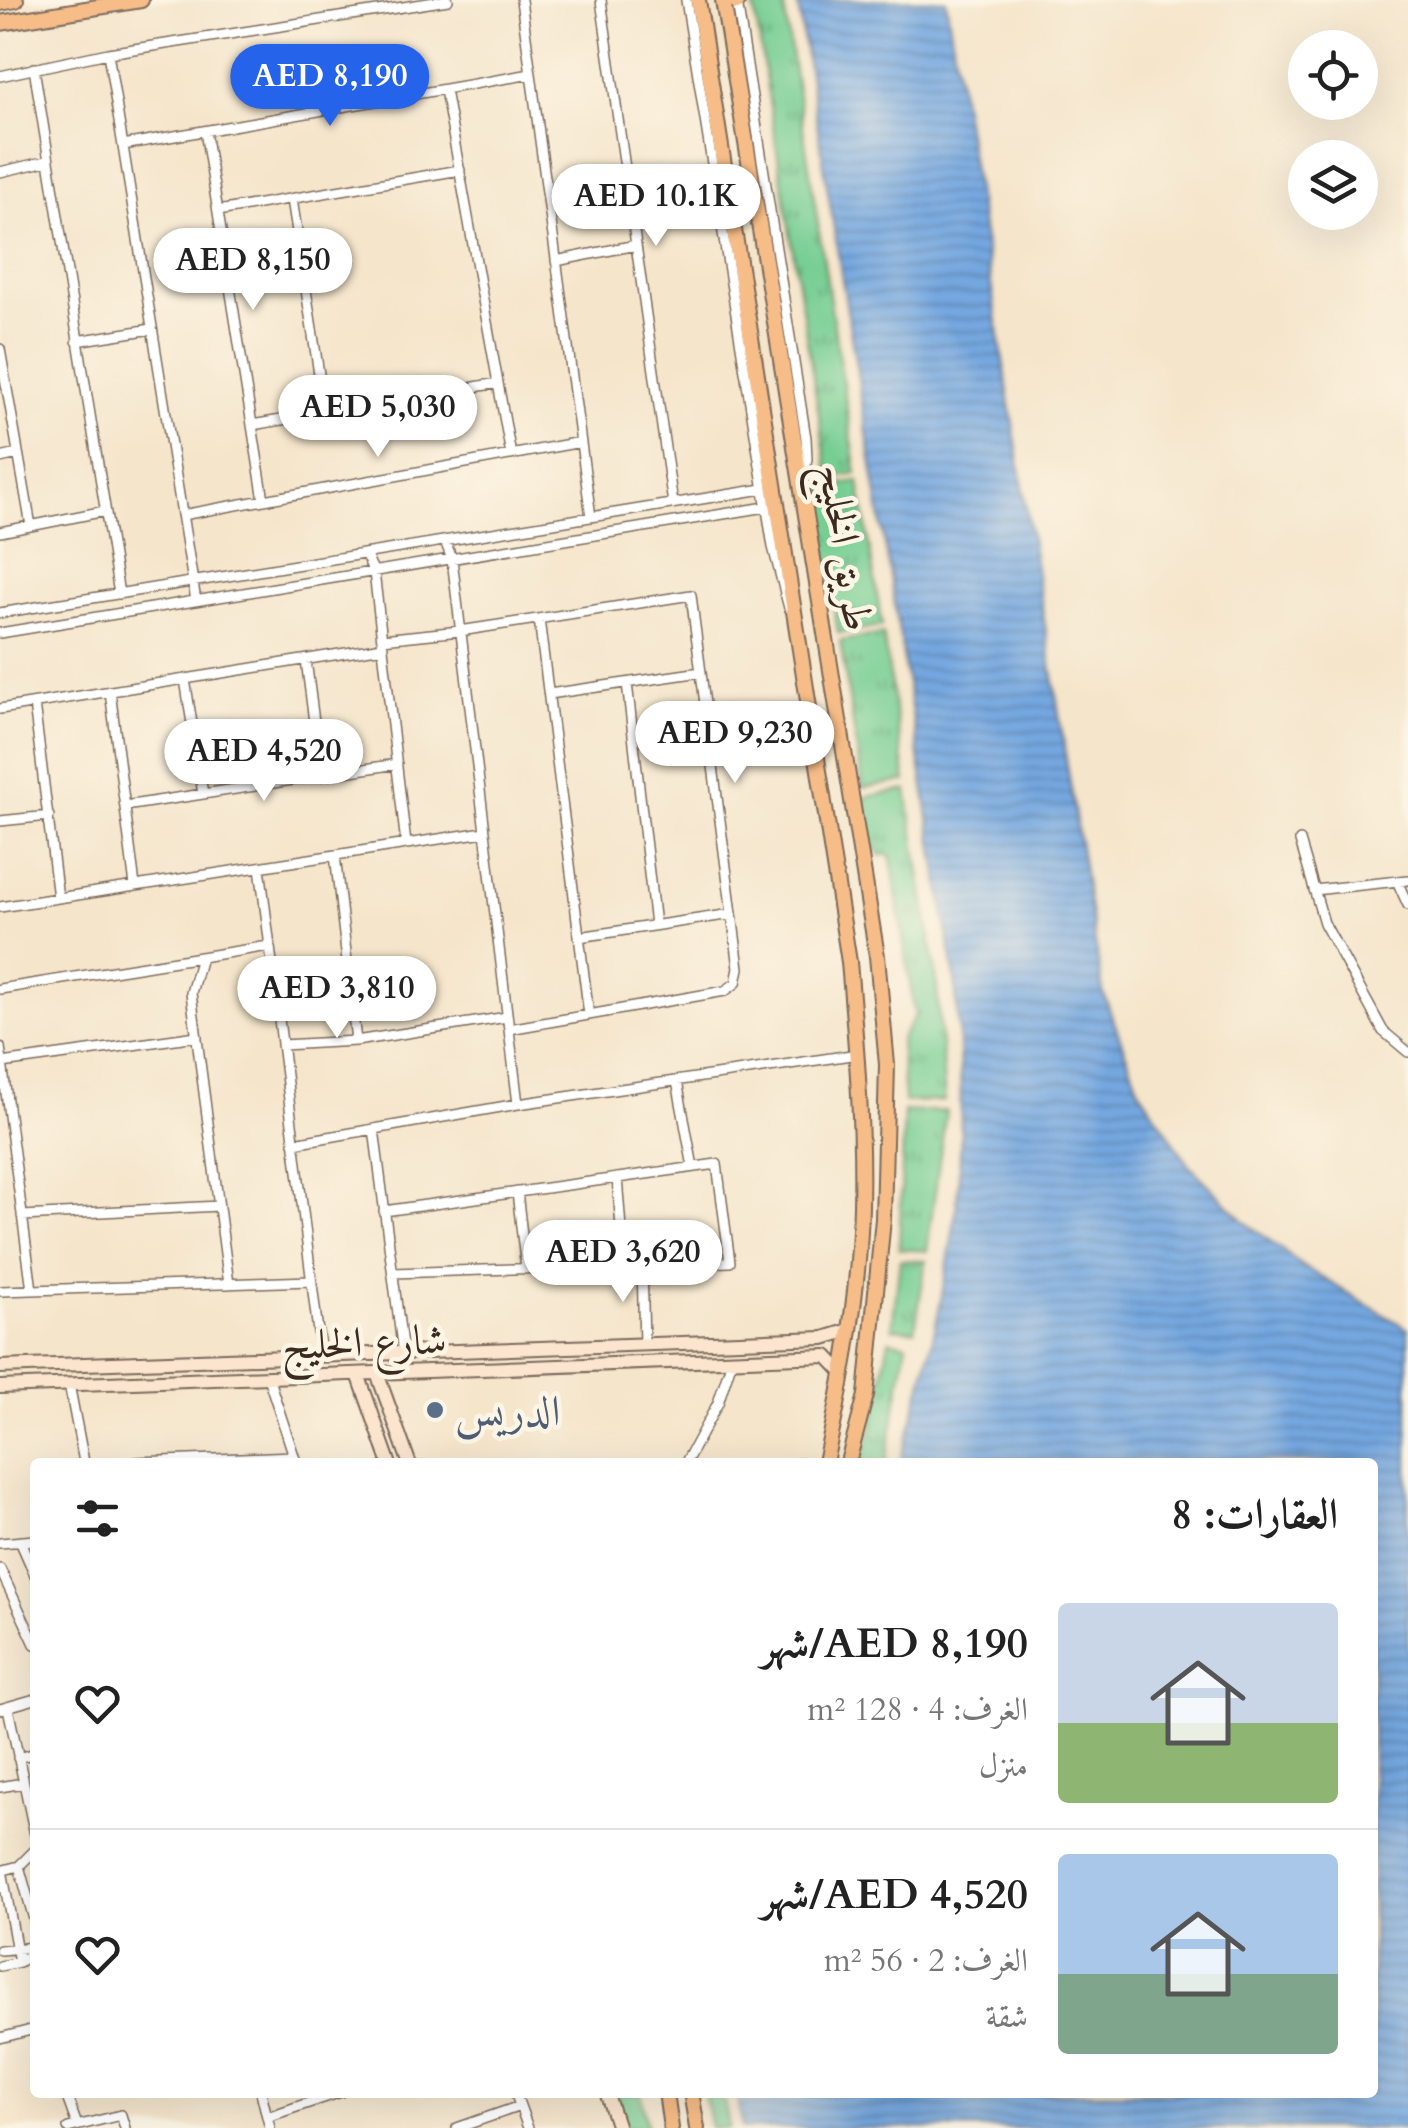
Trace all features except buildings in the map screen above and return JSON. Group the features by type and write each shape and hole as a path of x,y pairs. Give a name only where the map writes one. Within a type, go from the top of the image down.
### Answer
{"main road":[{"path":"0,3 16,0"},
{"path":"0,23 141,0"},
{"name":"طريق الخليج","path":"698,0 849,962 858,1054 861,1207 850,1330 825,1458"},
{"name":"طريق الخليج","path":"733,1 735,74 877,956 887,1065 882,1219 872,1338 866,1396 849,1458"},
{"path":"667,2098 672,2128"},
{"path":"692,2098 697,2128"}],"street":[{"path":"0,76 108,53 448,0"},
{"path":"521,0 591,517"},
{"path":"601,0 673,504"},
{"path":"686,0 766,508 780,586 796,629"},
{"path":"733,1 806,438 807,459 801,483"},
{"path":"108,53 196,601"},
{"path":"34,68 119,594"},
{"path":"122,145 531,74"},
{"path":"445,90 511,455"},
{"path":"205,131 264,500"},
{"path":"0,172 48,161"},
{"path":"218,211 460,170"},
{"path":"292,199 325,413"},
{"path":"556,261 636,245"},
{"path":"77,341 152,329"},
{"path":"0,350 30,526"},
{"path":"252,425 498,383"},
{"path":"182,516 581,442"},
{"path":"0,458 18,454"},
{"path":"0,614 763,489"},
{"path":"0,632 766,508"},
{"path":"0,532 106,512"},
{"path":"445,541 452,559 518,1104"},
{"path":"365,554 374,572 406,844"},
{"path":"0,709 691,595 740,968 736,983 725,991 589,1015 282,1044"},
{"path":"50,605 80,620"},
{"path":"539,618 589,1015"},
{"path":"306,660 321,776"},
{"path":"549,694 701,672"},
{"path":"185,679 203,794"},
{"path":"627,683 655,926"},
{"path":"110,691 135,886"},
{"path":"34,704 58,898"},
{"path":"125,806 396,764"},
{"path":"0,821 49,816"},
{"path":"0,907 484,832"},
{"path":"1300,840 1324,923 1383,1031 1408,1052"},
{"path":"335,855 356,1040"},
{"path":"260,867 321,1356"},
{"path":"1314,890 1403,881 1408,905"},
{"path":"579,937 732,914"},
{"path":"0,989 270,946"},
{"path":"200,957 191,993 229,1284"},
{"path":"2,1064 197,1036"},
{"path":"0,1047 32,1290"},
{"path":"294,1143 518,1104 858,1054"},
{"path":"677,1081 693,1167"},
{"path":"374,1129 403,1353"},
{"path":"384,1211 718,1164 730,1262 392,1273"},
{"path":"617,1178 624,1265"},
{"path":"517,1192 526,1268"},
{"path":"22,1216 218,1206"},
{"path":"642,1264 644,1344"},
{"path":"0,1291 311,1281"},
{"path":"0,1367 824,1338 850,1330"},
{"name":"شارع الخليج","path":"0,1387 827,1356 843,1373"},
{"path":"688,1458 718,1403 732,1360"},
{"path":"378,1373 407,1458"},
{"path":"358,1374 388,1458"},
{"path":"268,1377 295,1458"},
{"path":"69,1384 83,1458"},
{"path":"0,1542 30,1540"},
{"path":"20,1541 30,1564"},
{"path":"0,1568 30,1633"},
{"path":"30,1700 4,1708 30,1811"},
{"path":"18,1758 30,1754"},
{"path":"0,1787 24,1783"},
{"path":"19,1962 1,1871 19,1866 30,1855"},
{"path":"19,1866 30,1905"},
{"path":"30,1948 0,1949 1,1966 19,1962 30,1953"},
{"path":"0,2038 30,2030"},
{"path":"66,2098 72,2126 121,2115 125,2128"},
{"path":"263,2098 269,2123 327,2098"},
{"path":"517,2098 528,2128"},
{"path":"608,2098 618,2128"},
{"path":"457,2128 520,2106"}],"green space":[{"path":"753,0 783,0 857,473 829,478"},
{"path":"859,481 882,626 838,633 815,488"},
{"path":"883,634 906,781 863,788 840,641"},
{"path":"907,790 936,974 945,1101 904,1102 900,1040 915,1016 891,858 886,853 882,856 871,843 864,797"},
{"path":"904,1111 946,1111 927,1251 899,1249"},
{"path":"900,1260 926,1261 915,1330 892,1328"},
{"path":"889,1340 907,1344 887,1458 862,1458"},
{"path":"617,2098 642,2098 647,2128 626,2128"},
{"path":"705,2098 724,2098 729,2128 711,2128"}],"water":[{"path":"797,0 946,0 1103,992 1139,1089 1190,1166 1244,1221 1304,1267 1408,1329 1408,2128 742,2128 739,2098 1378,2098 1378,1458 901,1458 937,1319 957,1201 961,1106 955,980"}],"place":[{"name":"الدريس","path":"435,1410"}]}
